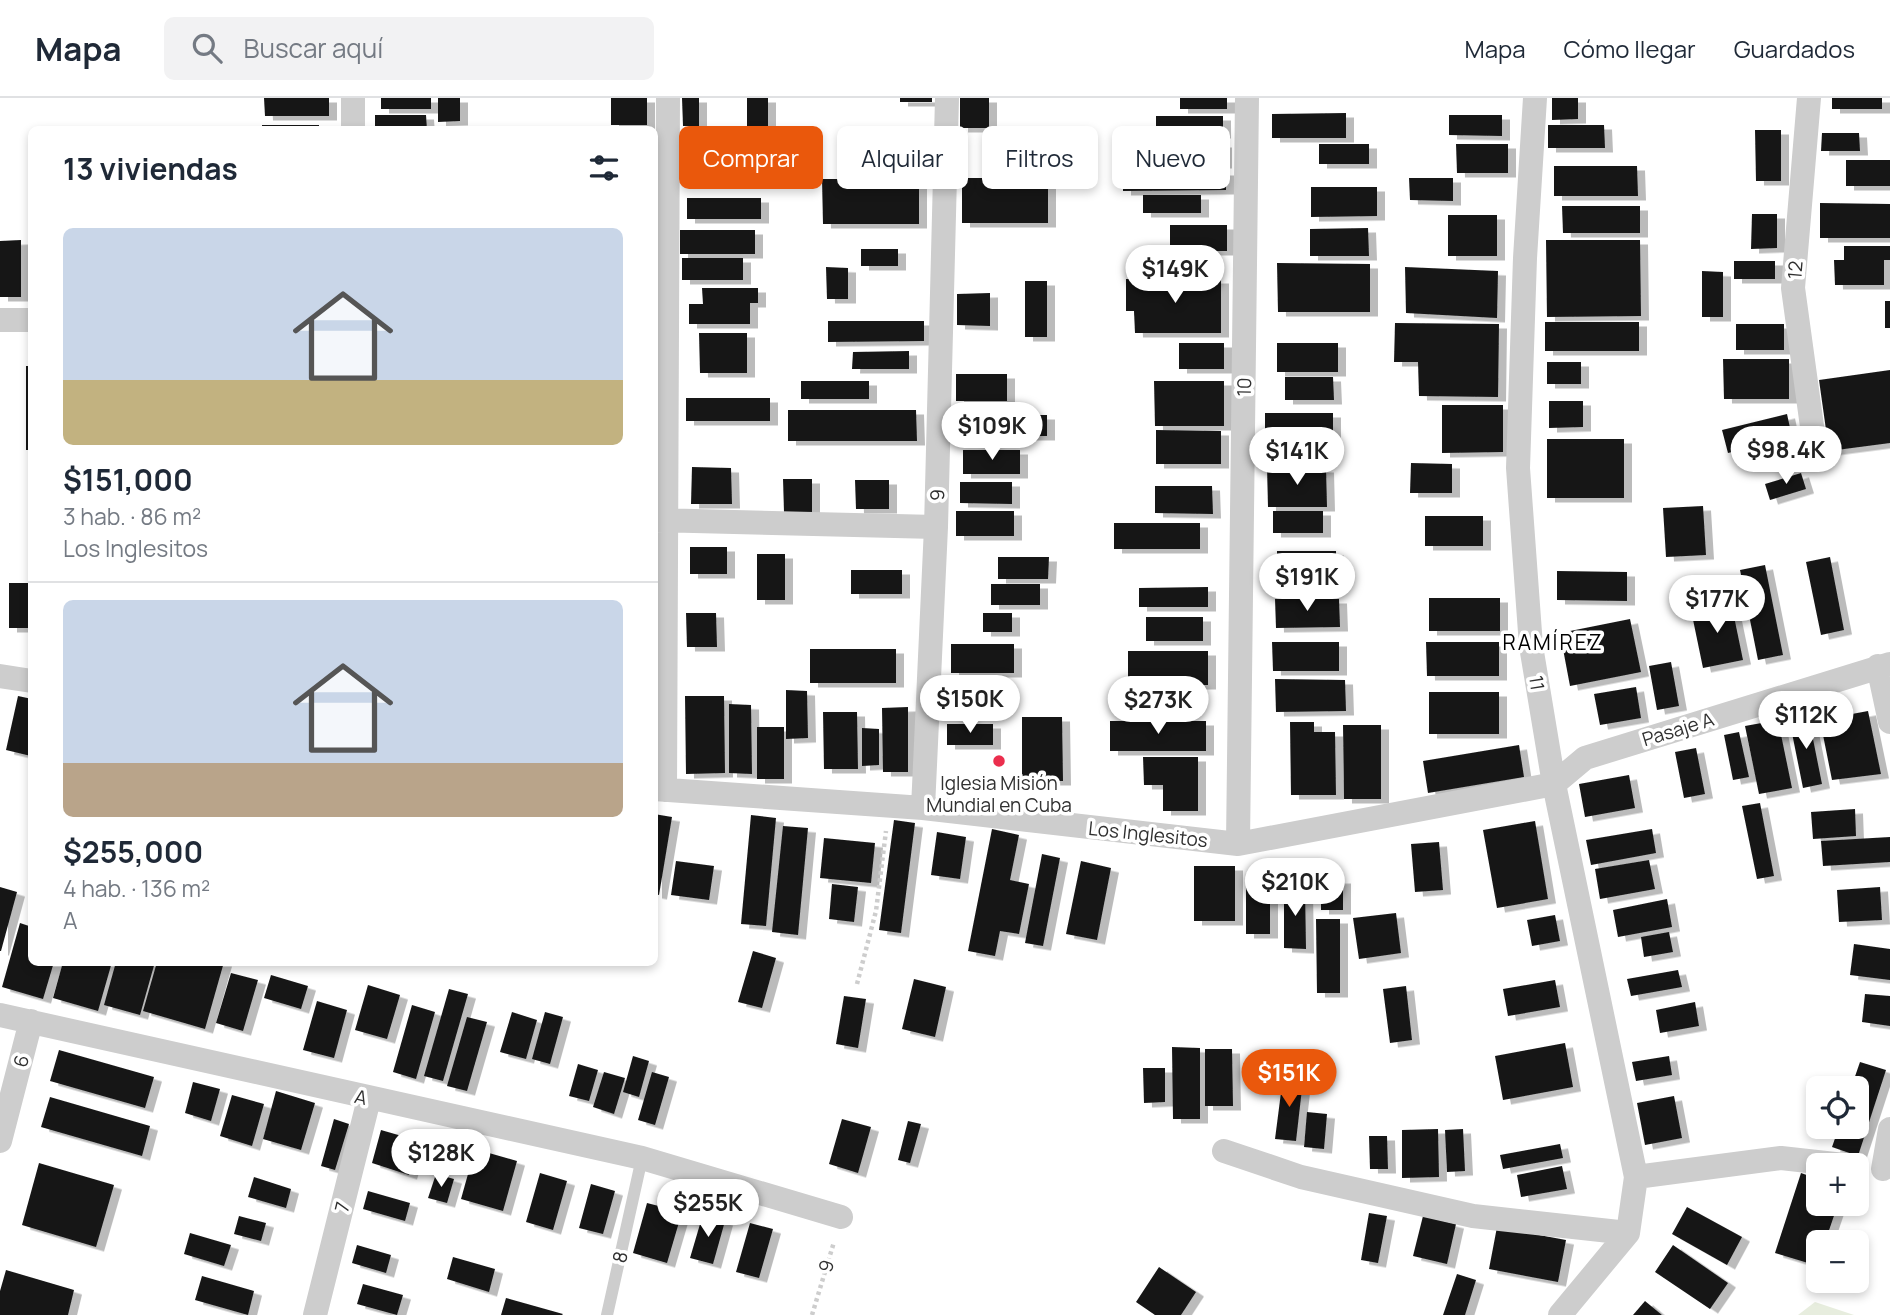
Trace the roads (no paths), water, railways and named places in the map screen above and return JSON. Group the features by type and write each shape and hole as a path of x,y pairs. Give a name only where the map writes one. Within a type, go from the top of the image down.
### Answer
{"street":[{"path":"353,98 353,126"},
{"path":"660,789 660,520 668,98"},
{"name":"9","path":"923,808 936,527 947,98"},
{"name":"10","path":"1238,844 1247,98"},
{"name":"11","path":"1535,98 1525,258 1518,468 1531,646 1554,784 1636,1177 1629,1225"},
{"name":"12","path":"1809,98 1793,288 1814,441"},
{"path":"0,320 28,320"},
{"path":"660,520 936,527"},
{"path":"1884,665 1890,722"},
{"name":"Pasaje A","path":"1554,784 1585,758 1884,665"},
{"path":"0,676 28,680"},
{"name":"Los Inglesitos","path":"660,789 923,808 1238,844 1554,784"},
{"name":"A","path":"0,1015 642,1158 841,1217"},
{"name":"6","path":"0,1142 31,1021"},
{"name":"7","path":"315,1315 369,1099"},
{"path":"1886,1170 1890,1129"},
{"path":"1224,1151 1301,1177 1473,1216 1629,1225"},
{"path":"1636,1177 1781,1158 1806,1161"},
{"path":"1560,1315 1629,1225"}],"lane":[{"name":"8","path":"607,1315 642,1158"}],"place":[{"name":"Iglesia Misión Mundial en Cuba","path":"999,761"}],"district":[{"name":"RAMÍREZ","path":"1553,642"}]}
